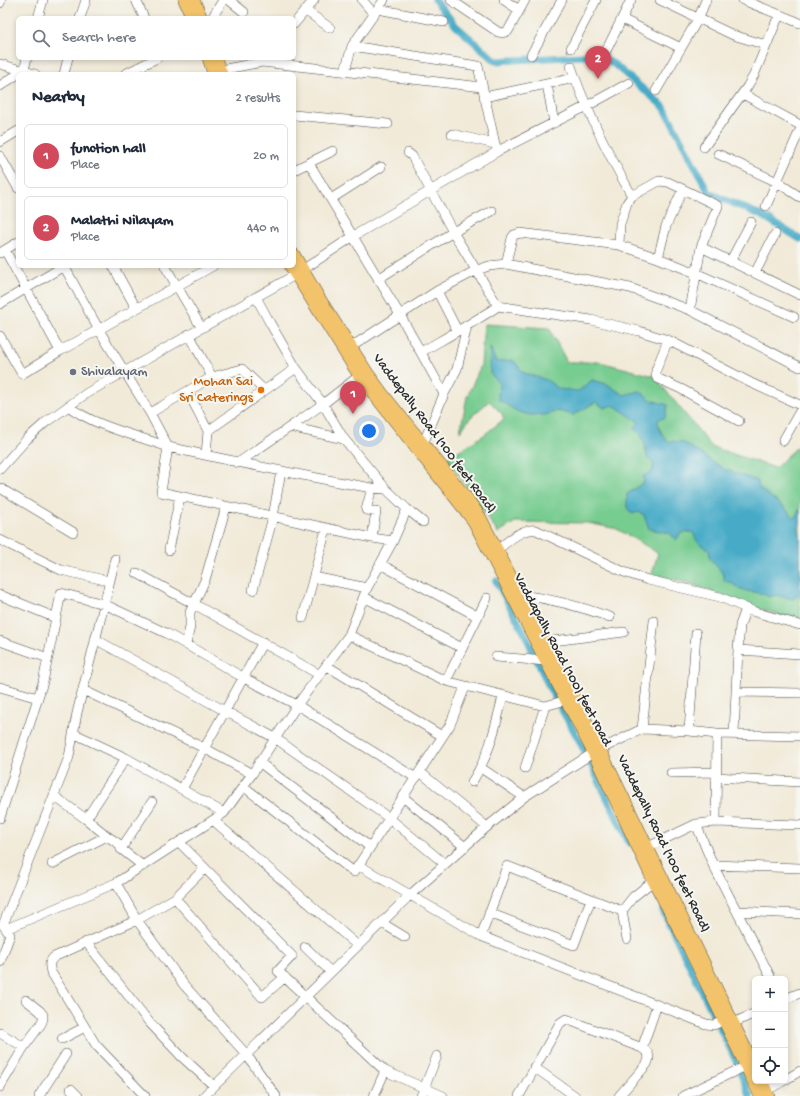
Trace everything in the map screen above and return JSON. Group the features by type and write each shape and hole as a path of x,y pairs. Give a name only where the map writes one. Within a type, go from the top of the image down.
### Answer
{"main road":[{"path":"184,0 191,16"},
{"path":"194,0 201,16"},
{"path":"209,60 217,72"},
{"path":"216,60 218,72"},
{"name":"Vaddepally Road (100 feet Road)","path":"296,270 384,396 480,516 545,642 568,682 592,754 648,847 724,1024"},
{"name":"Vaddapally Road (100) feet road","path":"296,270 360,376 473,521 539,661 556,703 592,754 649,883 688,949 744,1068 764,1091"}],"street":[{"path":"39,16 43,0"},
{"path":"81,16 86,0"},
{"path":"136,0 143,16"},
{"path":"213,16 223,0"},
{"path":"229,0 244,12"},
{"path":"296,21 314,0"},
{"path":"362,0 376,12 444,22"},
{"path":"345,71 352,46 384,0"},
{"path":"451,0 498,32 502,33 508,31 525,0"},
{"path":"504,0 519,10"},
{"path":"531,55 562,0"},
{"path":"571,48 596,0"},
{"path":"606,51 631,0"},
{"path":"660,0 733,35 766,45"},
{"path":"656,91 698,19 706,0"},
{"path":"743,0 800,23"},
{"path":"305,10 330,28"},
{"path":"704,147 754,75 779,15"},
{"path":"622,19 681,48"},
{"path":"352,46 478,66 497,148"},
{"path":"21,72 24,70 26,60"},
{"path":"64,72 68,60"},
{"path":"129,72 153,60"},
{"path":"221,72 263,60 482,87"},
{"path":"0,64 30,72"},
{"path":"571,66 587,106 610,156 632,196"},
{"path":"0,86 16,75"},
{"path":"484,97 575,78"},
{"path":"0,469 27,439 87,392 256,297 296,270 352,238 497,148 554,123 628,83"},
{"path":"547,84 554,123"},
{"path":"742,94 800,125"},
{"path":"296,115 388,124"},
{"path":"766,206 800,130"},
{"path":"0,142 16,132"},
{"path":"452,134 497,148"},
{"path":"296,169 333,152"},
{"path":"408,153 412,156 453,232 498,306"},
{"path":"718,154 777,182 800,197"},
{"path":"0,156 16,182"},
{"path":"309,163 331,198 352,238 400,315 444,394"},
{"path":"331,198 381,167"},
{"path":"619,245 620,224 626,203 632,196 659,181 668,182 718,206 700,247 690,310"},
{"path":"658,258 666,226 682,189"},
{"path":"378,279 453,232 492,211"},
{"path":"730,262 751,222"},
{"path":"506,264 512,238 514,235 520,233 619,245 658,258 794,317"},
{"path":"755,273 775,234"},
{"path":"16,243 3,251 60,351"},
{"path":"700,247 800,295"},
{"path":"351,347 437,291 476,270 489,266 506,264 630,288 690,310 800,367"},
{"path":"0,304 61,268"},
{"path":"65,268 99,330 150,413 168,447 161,492 326,529 393,541"},
{"path":"114,268 136,308"},
{"path":"166,268 201,327"},
{"path":"0,336 22,374 208,268"},
{"path":"437,291 457,330"},
{"path":"256,297 296,368 323,404 344,439 386,488 406,509 423,522"},
{"path":"421,352 457,330 467,326 498,306 591,320 640,331 668,340 800,405"},
{"path":"423,444 444,394 457,369 467,326"},
{"path":"189,334 212,377"},
{"path":"668,340 656,370 657,378 681,389 740,421"},
{"path":"208,431 296,368"},
{"path":"150,413 212,377 242,369 264,390"},
{"path":"238,463 323,404 360,376"},
{"path":"188,392 208,431 206,455"},
{"path":"68,406 96,422 168,447 238,463 372,488 386,488"},
{"path":"783,441 800,411"},
{"path":"290,427 344,439"},
{"path":"253,590 273,517 281,471"},
{"path":"0,488 73,532"},
{"path":"372,488 366,510 376,511 372,538"},
{"path":"169,550 180,496"},
{"path":"186,644 190,627 190,612 205,580 226,507"},
{"path":"3,928 116,882 224,813 252,774 297,705 349,635 366,592 393,541 406,509"},
{"path":"303,618 326,529"},
{"path":"497,550 520,533 528,529 536,530 624,572 648,580 720,596 754,612 800,625"},
{"path":"0,540 61,570 109,581"},
{"path":"0,962 10,935 2,925 69,757 73,733 114,559"},
{"path":"380,564 477,616"},
{"path":"137,573 320,674"},
{"path":"314,576 366,592 462,648"},
{"path":"0,818 2,805 43,682 61,593 104,604 166,632 244,678 297,705 418,775 487,827"},
{"path":"0,595 56,618"},
{"path":"521,595 547,598 610,616"},
{"path":"446,681 486,598"},
{"path":"734,734 740,625 746,609"},
{"path":"642,729 654,621"},
{"path":"545,642 624,632"},
{"path":"689,731 696,633"},
{"path":"349,635 446,681 502,696 556,703 525,768"},
{"path":"95,639 276,738 389,818 445,864"},
{"path":"0,642 48,658"},
{"path":"182,789 263,642"},
{"path":"738,650 800,654"},
{"path":"496,657 539,661"},
{"path":"326,666 442,736"},
{"path":"0,687 38,698"},
{"path":"243,786 354,872 450,725 465,687"},
{"path":"83,690 204,748 252,774"},
{"path":"736,692 800,693"},
{"path":"472,782 481,768 493,739 502,696"},
{"path":"204,1096 410,895 465,846 524,797 592,754 642,729 717,734 800,736"},
{"path":"73,733 126,758 224,813"},
{"path":"716,822 717,734"},
{"path":"86,819 126,758"},
{"path":"259,762 370,847"},
{"path":"481,768 524,797"},
{"path":"671,773 800,782"},
{"path":"54,796 122,846 121,849 143,866"},
{"path":"403,797 465,846"},
{"path":"122,846 152,802"},
{"path":"213,820 358,946"},
{"path":"648,847 696,824 716,822 800,825"},
{"path":"696,824 713,864 770,976"},
{"path":"52,864 107,836"},
{"path":"179,842 204,869 292,956 278,970 305,997 385,1071 422,1092 443,1096"},
{"path":"713,864 800,868"},
{"path":"358,865 481,936 706,1024 724,1024 752,1014"},
{"path":"481,936 507,866 622,911"},
{"path":"146,1096 96,1045 51,972 49,966 50,962 54,957 137,920 175,898 204,869"},
{"path":"116,882 137,920 184,985 246,1054 276,1096"},
{"path":"627,939 622,911 633,897 649,883"},
{"path":"175,898 262,997 285,977"},
{"path":"489,913 574,945 591,899"},
{"path":"737,911 800,914"},
{"path":"382,922 405,937"},
{"path":"86,942 148,1022 182,1057 214,1086"},
{"path":"305,946 331,972"},
{"path":"788,998 800,993"},
{"path":"1,1083 43,1019 40,1011 26,1000"},
{"path":"642,1048 657,1005"},
{"path":"519,1096 560,1023 566,1019 642,1048 648,1053 649,1058 647,1064 619,1096"},
{"path":"62,1039 84,1027"},
{"path":"0,1032 24,1047"},
{"path":"39,1096 66,1054"},
{"path":"422,1092 437,1056"},
{"path":"534,1067 575,1096"},
{"path":"683,1096 744,1068"},
{"path":"374,1096 385,1071"},
{"path":"788,1078 800,1071"},
{"path":"764,1091 777,1084"}],"green space":[{"path":"484,324 549,328 567,362 600,362 654,376 712,447 775,468 800,444 800,621 757,608 688,583 652,574 658,553 617,529 588,523 515,522 498,533 447,458 484,435 504,419 502,414 489,401 470,418 460,432 467,397 481,365"}],"water":[{"path":"490,347 496,362 513,360 524,373 547,380 559,389 579,391 592,380 607,384 624,395 640,391 651,400 668,405 665,418 658,419 659,428 667,441 683,442 724,469 758,481 759,488 785,508 794,518 800,510 800,524 798,528 800,535 800,595 792,599 776,595 769,597 741,589 724,581 724,575 710,558 709,550 699,543 693,532 681,533 676,540 670,533 649,529 644,515 639,512 632,514 627,508 627,494 644,482 643,476 652,472 654,464 647,458 645,445 641,434 633,428 639,422 613,405 604,408 596,402 573,415 558,411 545,415 529,415 516,411 498,399 499,382 490,374"}],"waterway":[{"path":"435,0 456,26 496,61 599,55 615,65 664,107 709,193 763,216 800,239"},
{"path":"496,581 525,634 550,689 579,740 629,843"},
{"path":"663,911 735,1059 750,1096"}],"place":[{"name":"Malathi Nilayam","path":"598,79"},
{"name":"Shivalayam","path":"73,372"},
{"name":"Mohan Sai Sri Caterings","path":"261,390"},
{"name":"function hall","path":"353,414"}]}
